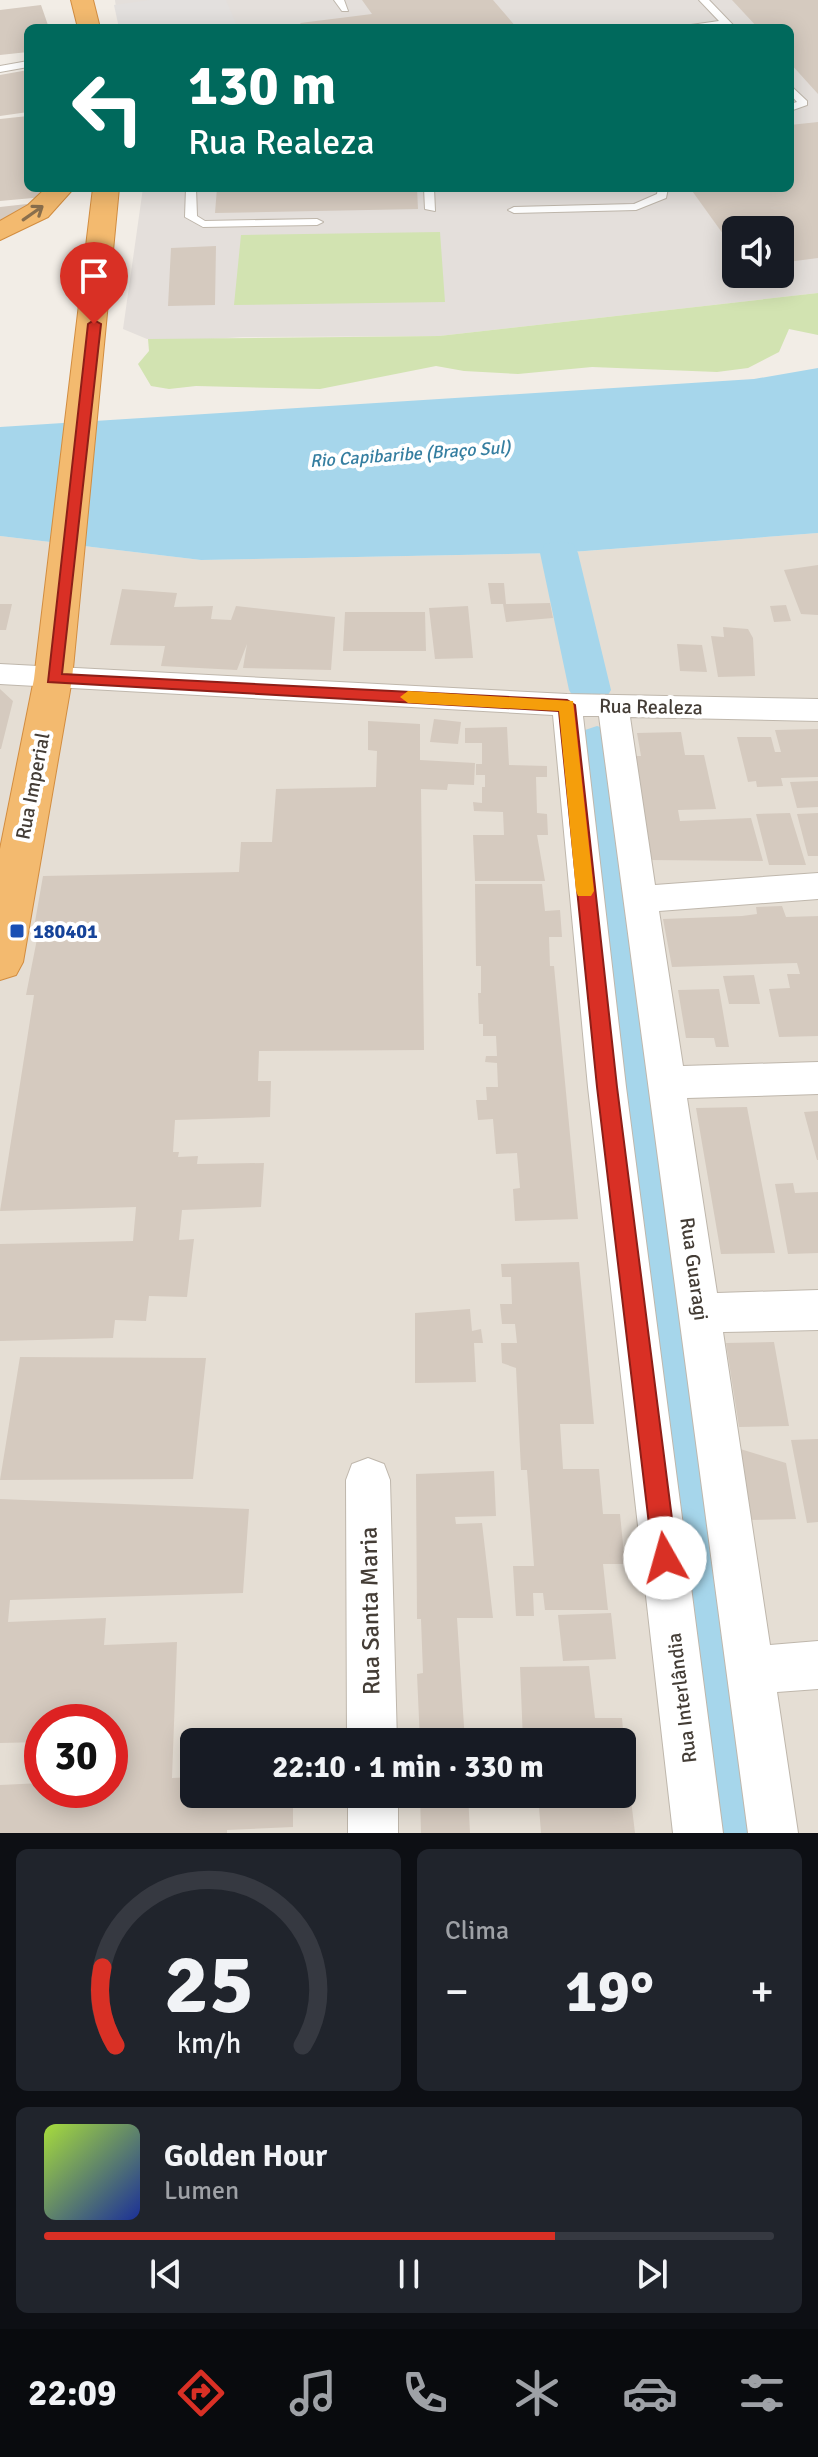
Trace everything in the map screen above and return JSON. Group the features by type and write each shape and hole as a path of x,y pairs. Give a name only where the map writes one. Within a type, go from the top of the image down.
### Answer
{"highway":[{"path":"86,1 89,24"},
{"path":"0,232 38,211 57,192"},
{"name":"Rua Imperial","path":"0,962 53,679 94,324 106,192"}],"street":[{"name":"Rua Realeza","path":"0,674 567,705 818,710"},
{"name":"Rua Interlândia","path":"567,705 605,1072 698,1833"},
{"name":"Rua Guaragi","path":"613,706 773,1833"},
{"path":"641,899 818,886"},
{"path":"666,1083 818,1078"},
{"path":"701,1313 818,1310"},
{"name":"Rua Santa Maria","path":"368,1480 372,1728"},
{"path":"749,1671 818,1665"},
{"path":"373,1808 373,1833"}],"lane":[{"path":"704,0 727,24"},
{"path":"0,69 24,65"},
{"path":"796,107 818,104"},
{"path":"191,192 191,217 203,224 317,222"},
{"path":"429,192 431,209"},
{"path":"514,210 636,207 654,203 662,192"}],"shaded area":[{"path":"115,0 818,0 818,293 439,336 147,339 123,329 142,192 794,192 794,24 118,24"},
{"path":"151,0 226,0 236,24 118,24 114,5"},
{"path":"818,533 818,1833 0,1833 0,536 201,560 559,553"}],"green space":[{"path":"440,232 445,302 234,305 241,235"},
{"path":"818,293 818,335 789,329 779,352 748,368 717,372 592,367 518,374 436,366 320,389 196,386 169,389 151,386 138,364 149,351 148,339 439,336"}],"water":[{"name":"Rio Capibaribe (Braço Sul)","path":"818,368 818,533 559,553 201,560 0,536 0,427 754,379"}],"building":[{"path":"362,0 493,0 514,24 300,23 372,14"},
{"path":"732,0 818,0 818,94 794,67 794,24 754,24"},
{"path":"41,5 48,24 24,24 24,52 0,55 0,10"},
{"path":"24,71 24,113 0,116 0,75"},
{"path":"24,116 24,192 48,192 44,197 0,201 0,119"},
{"path":"818,122 818,258 794,261 794,216 722,216 722,233 693,192 794,192 794,125"},
{"path":"217,192 417,192 418,209 215,213"},
{"path":"36,203 0,225 0,207"},
{"path":"216,246 215,305 168,306 171,248"},
{"path":"818,565 818,615 801,614 784,570"},
{"path":"488,583 504,583 506,604 550,603 553,618 506,622 503,604 491,604"},
{"path":"122,589 177,593 174,607 213,606 211,619 231,620 236,606 335,617 331,670 243,668 247,644 237,670 161,666 165,646 110,645"},
{"path":"0,604 12,604 6,630 0,630"},
{"path":"786,605 791,621 774,622 770,606"},
{"path":"468,606 473,658 435,659 429,608"},
{"path":"345,612 425,612 426,651 343,651"},
{"path":"723,627 748,629 753,638 755,676 718,677 711,636 724,637"},
{"path":"677,644 702,645 707,672 680,671"},
{"path":"0,689 13,701 1,749 0,749"},
{"path":"434,719 461,722 458,744 430,742"},
{"path":"368,721 420,724 420,760 475,763 474,785 448,784 447,790 421,789 424,1050 259,1051 258,1081 271,1081 270,1117 175,1120 173,1152 179,1152 178,1157 198,1156 197,1164 264,1163 261,1207 182,1210 179,1240 194,1239 187,1297 149,1296 146,1321 115,1320 113,1338 0,1341 0,1244 133,1241 136,1207 0,1211 34,995 26,995 37,939 32,939 43,876 239,872 241,842 272,842 276,789 376,787 377,751 368,750"},
{"path":"507,727 509,765 547,766 547,777 536,777 537,813 547,814 548,835 537,835 545,881 475,881 473,835 504,835 503,812 474,811 473,802 482,803 482,787 485,787 485,775 476,775 476,764 482,764 482,743 465,743 465,728"},
{"path":"818,729 818,777 781,778 783,786 757,787 756,781 748,782 737,737 771,737 775,752 781,752 775,730"},
{"path":"681,732 685,755 704,755 716,809 678,810 680,821 751,818 763,861 648,860 630,756 641,756 637,733"},
{"path":"818,781 818,807 797,808 790,782"},
{"path":"790,813 806,865 769,865 756,814"},
{"path":"818,813 818,856 808,856 797,814"},
{"path":"475,884 542,884 545,911 560,910 562,937 549,937 550,966 554,966 578,1219 515,1221 513,1189 520,1188 517,1153 496,1154 493,1119 478,1120 476,1100 487,1100 486,1087 498,1087 497,1063 485,1062 486,1056 497,1056 496,1036 483,1036 483,1024 479,1024 481,966 476,966"},
{"path":"782,906 786,917 818,916 818,1036 779,1037 769,989 790,988 787,974 800,974 797,963 672,967 663,919 742,916 757,914 756,907"},
{"path":"754,975 760,1004 729,1004 723,976"},
{"path":"719,989 729,1047 716,1047 714,1038 686,1038 678,990"},
{"path":"747,1107 775,1253 721,1254 696,1108"},
{"path":"818,1111 818,1160 817,1160 804,1112"},
{"path":"793,1183 795,1193 818,1192 818,1253 788,1254 775,1184"},
{"path":"579,1262 594,1424 560,1424 563,1469 599,1469 603,1514 620,1514 625,1564 603,1564 608,1610 545,1610 543,1593 533,1593 534,1616 516,1616 513,1566 534,1566 527,1470 521,1470 516,1368 502,1363 501,1343 517,1343 515,1324 502,1324 500,1304 512,1304 511,1277 502,1277 501,1264"},
{"path":"470,1309 472,1331 481,1329 483,1343 474,1343 476,1382 415,1383 415,1313"},
{"path":"774,1342 789,1426 739,1427 726,1343"},
{"path":"20,1357 206,1358 193,1479 0,1480"},
{"path":"818,1439 818,1522 807,1523 791,1440"},
{"path":"737,1448 786,1463 796,1519 748,1520"},
{"path":"494,1471 496,1516 455,1517 456,1524 482,1523 493,1618 457,1618 464,1728 419,1728 417,1674 423,1673 421,1619 417,1619 416,1474"},
{"path":"0,1499 249,1509 243,1593 10,1600 8,1622 106,1618 104,1645 177,1642 172,1778 180,1778 180,1808 293,1808 293,1827 227,1830 227,1833 0,1833 0,1785 24,1784 24,1808 128,1808 128,1704 24,1704 24,1742 0,1743"},
{"path":"611,1613 616,1659 563,1661 558,1615"},
{"path":"589,1666 595,1718 622,1718 623,1728 522,1728 520,1667"},
{"path":"420,1808 469,1808 470,1833 421,1833"},
{"path":"539,1808 632,1808 635,1833 541,1833"}],"waterway":[{"path":"559,553 590,690"},
{"path":"597,742 743,1833"}],"slow traffic":[{"path":"408,697 567,705 585,891"}],"place":[{"name":"180401","path":"17,931"}],"route":[{"path":"94,324 53,679 567,705 607,1087 665,1558"}]}
